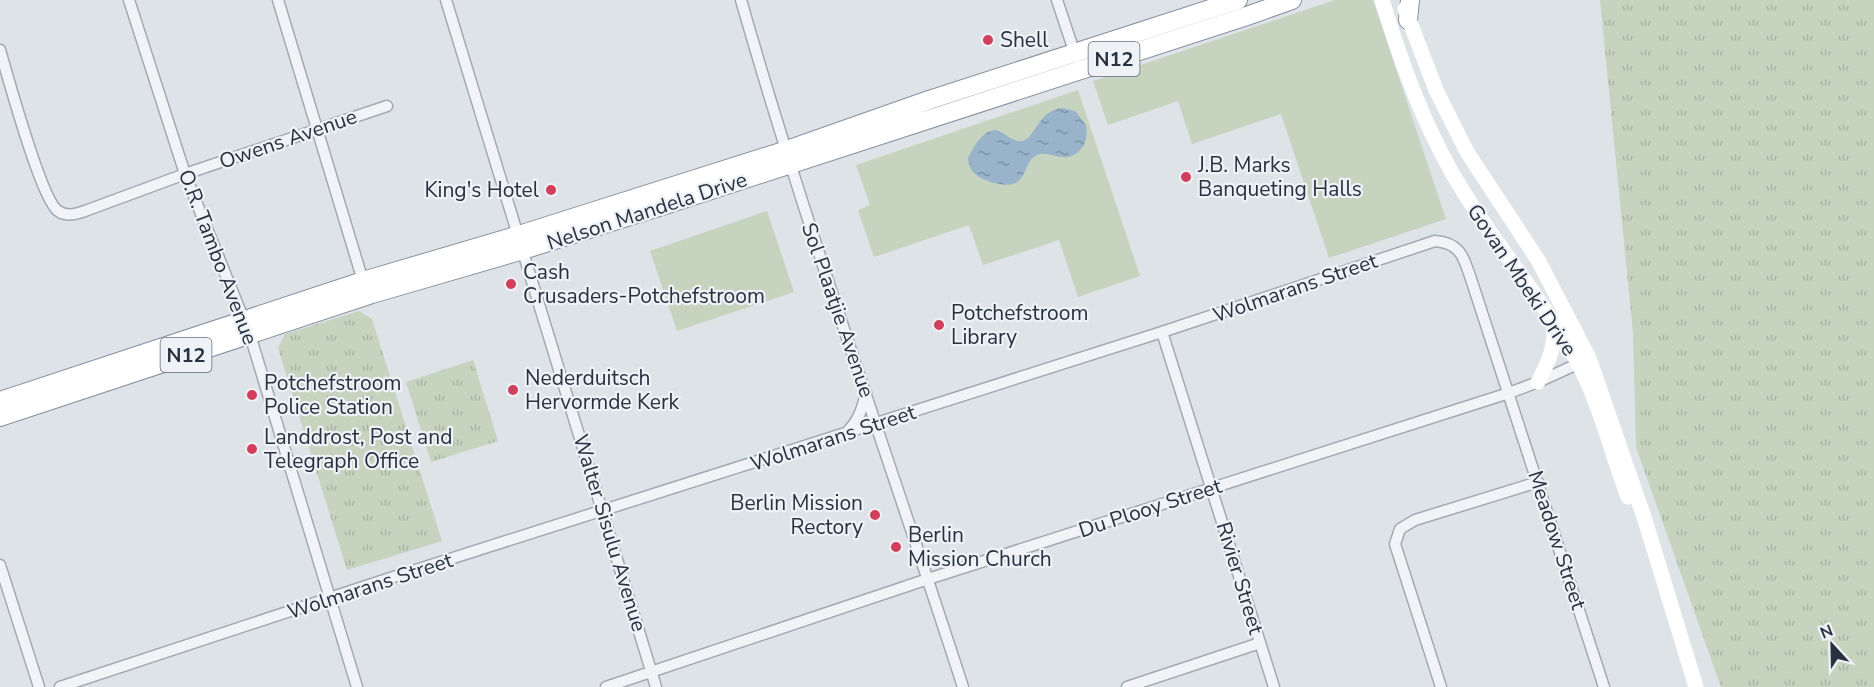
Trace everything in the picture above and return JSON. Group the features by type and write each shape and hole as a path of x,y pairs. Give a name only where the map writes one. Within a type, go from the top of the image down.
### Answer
{"highway":[{"name":"Nelson Mandela Drive","path":"789,157 1074,52 1238,0"},
{"name":"Nelson Mandela Drive","path":"0,401 247,328 372,294 521,243 789,157 1080,70 1292,0"},
{"path":"1408,20 1410,0"},
{"name":"Nelson Mandela Drive","path":"0,417 247,328 363,281 521,243"}],"main road":[{"name":"Govan Mbeki Drive","path":"1382,0 1397,47 1433,139 1467,197 1584,361"},
{"name":"Govan Mbeki Drive","path":"1403,0 1408,20 1436,90 1467,152 1538,260 1621,446 1696,687"},
{"path":"1538,382 1551,356 1555,334 1554,321"}],"street":[{"name":"O.R. Tambo Avenue","path":"129,0 185,174 247,328 357,687"},
{"path":"278,0 363,281"},
{"name":"Walter Sisulu Avenue","path":"446,0 656,687"},
{"name":"Sol Plaatjie Avenue","path":"741,0 813,238 963,687"},
{"path":"1057,0 1080,70"},
{"name":"Owens Avenue","path":"0,50 43,186 54,207 60,212 76,214 387,105"},
{"name":"Wolmarans Street","path":"60,687 330,598 1162,332 1425,243 1446,242 1458,249 1464,260 1509,393"},
{"name":"Rivier Street","path":"1162,332 1274,687"},
{"name":"Du Plooy Street","path":"606,687 928,579 1509,393 1584,361"},
{"path":"842,436 854,425 862,411 866,393"},
{"name":"Meadow Street","path":"1509,393 1604,687"},
{"path":"1441,687 1395,544 1397,535 1407,524 1426,516 1538,482"},
{"path":"0,565 39,687"},
{"path":"1127,687 1260,643"}],"green space":[{"path":"1335,0 1373,0 1446,219 1329,258 1281,114 1192,144 1178,101 1108,125 1093,81"},
{"path":"1600,0 1874,0 1874,687 1721,687 1636,447 1633,333"},
{"path":"1078,90 1140,276 1078,297 1059,240 983,265 969,225 874,257 858,210 870,205 856,165"},
{"path":"767,211 794,292 677,331 650,251"},
{"path":"359,311 372,319 442,541 347,570 278,348 285,334"},
{"path":"473,360 498,441 431,462 406,382"}],"water":[{"path":"1062,108 1075,111 1086,125 1085,142 1079,151 1067,157 1045,154 1035,156 1020,179 1013,184 988,181 972,171 968,159 975,145 986,133 996,130 1014,140 1023,141 1028,138 1041,120 1053,110"}],"place":[{"name":"Shell","path":"988,40"},
{"name":"J.B. Marks Banqueting Halls","path":"1186,177"},
{"name":"King's Hotel","path":"551,190"},
{"name":"Cash Crusaders-Potchefstroom","path":"511,284"},
{"name":"Potchefstroom Library","path":"939,325"},
{"name":"Nederduitsch Hervormde Kerk","path":"513,390"},
{"name":"Potchefstroom Police Station","path":"252,395"},
{"name":"Landdrost, Post and Telegraph Office","path":"252,449"},
{"name":"Berlin Mission Rectory","path":"875,515"},
{"name":"Berlin Mission Church","path":"896,547"}]}
